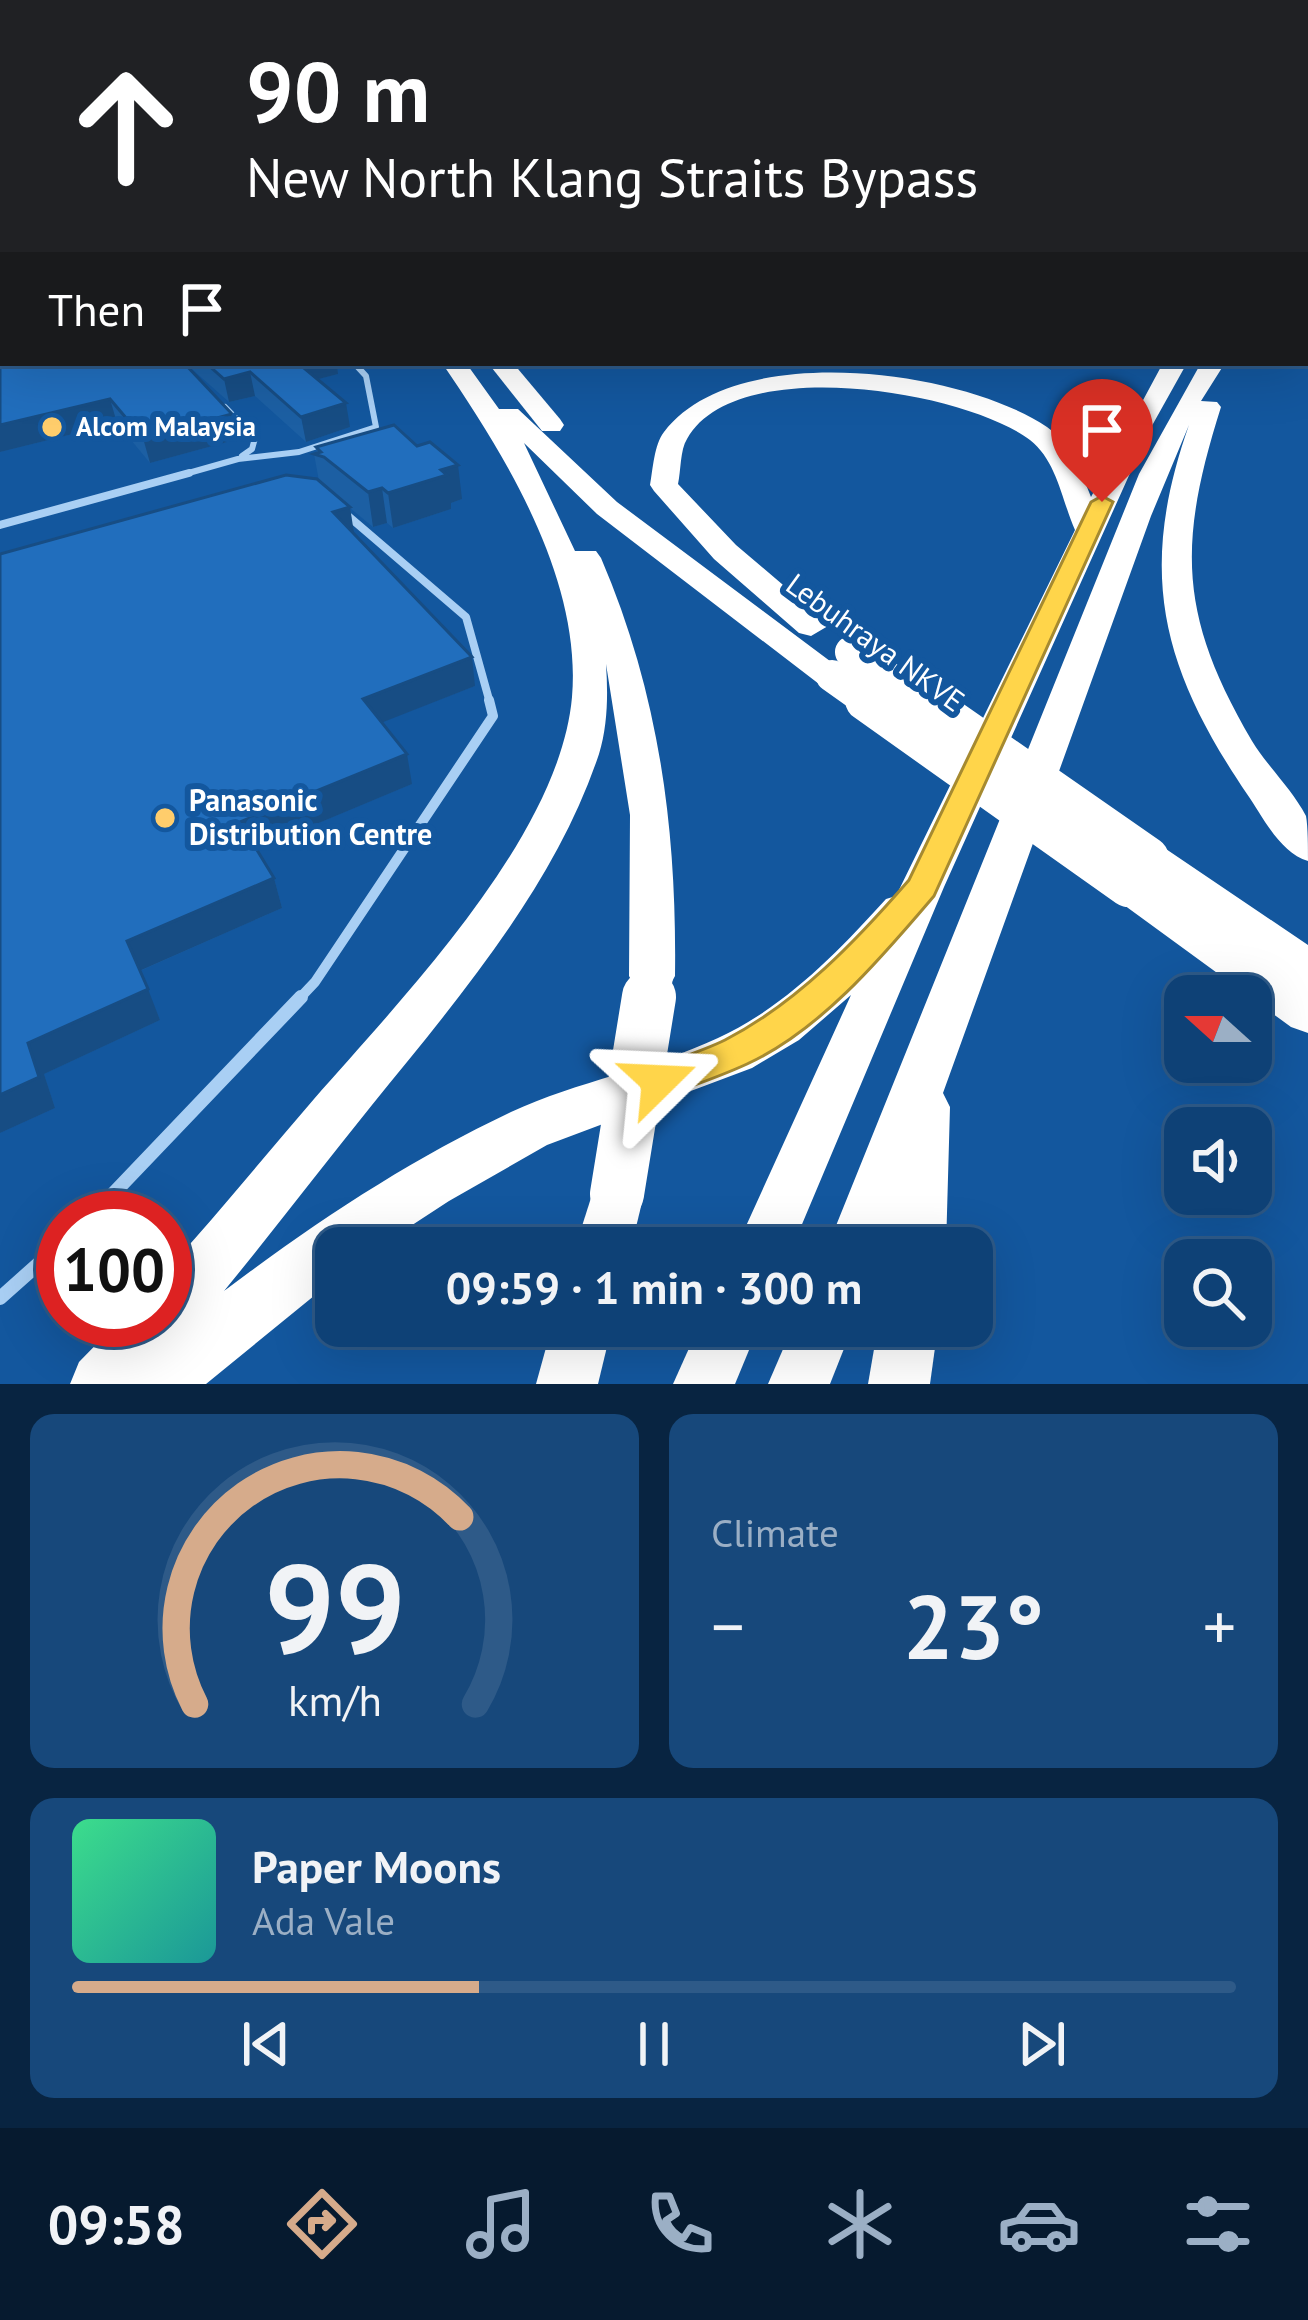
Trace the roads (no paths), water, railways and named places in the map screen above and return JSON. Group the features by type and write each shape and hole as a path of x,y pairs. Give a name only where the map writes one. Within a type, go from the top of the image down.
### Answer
{"highway":[{"path":"456,366 575,536 606,604 627,671 652,840 652,976 608,1227"},
{"name":"Lebuhraya NKVE","path":"474,366 548,456 607,508 841,664 1138,872 1308,1013"},
{"path":"502,366 522,394 597,471 812,626"},
{"path":"773,1227 922,887 1090,529 1173,366"},
{"path":"864,1227 925,1079 1143,505 1193,390 1214,366"},
{"path":"1216,366 1174,531 1176,582 1186,633 1209,694 1286,821 1308,846"},
{"path":"841,664 812,626 725,552 664,484 663,452 691,416 734,395 778,384 844,379 905,385 983,405 1026,425 1052,446 1070,471 1074,497 1090,529"},
{"path":"192,1283 419,1010 538,848 574,773 591,703 587,635 571,569 501,432"},
{"path":"1138,872 1308,969"},
{"path":"160,1384 301,1268 403,1197 532,1127 737,1052 794,1016 880,937 922,887"},
{"path":"919,1227 925,1079"},
{"path":"101,1384 136,1347"},
{"path":"567,1384 577,1347"},
{"path":"704,1384 720,1347"},
{"path":"799,1384 814,1347"},
{"path":"899,1384 905,1347"}],"lane":[{"path":"0,525 238,459 299,452 376,427 366,376 357,366"},
{"path":"219,403 255,438 252,449 238,459"},
{"path":"116,1191 315,982 493,716 466,617 339,508"},
{"path":"0,1298 36,1266"}],"place":[{"name":"Alcom Malaysia","path":"52,427"},
{"name":"Panasonic Distribution Centre","path":"165,818"}]}
